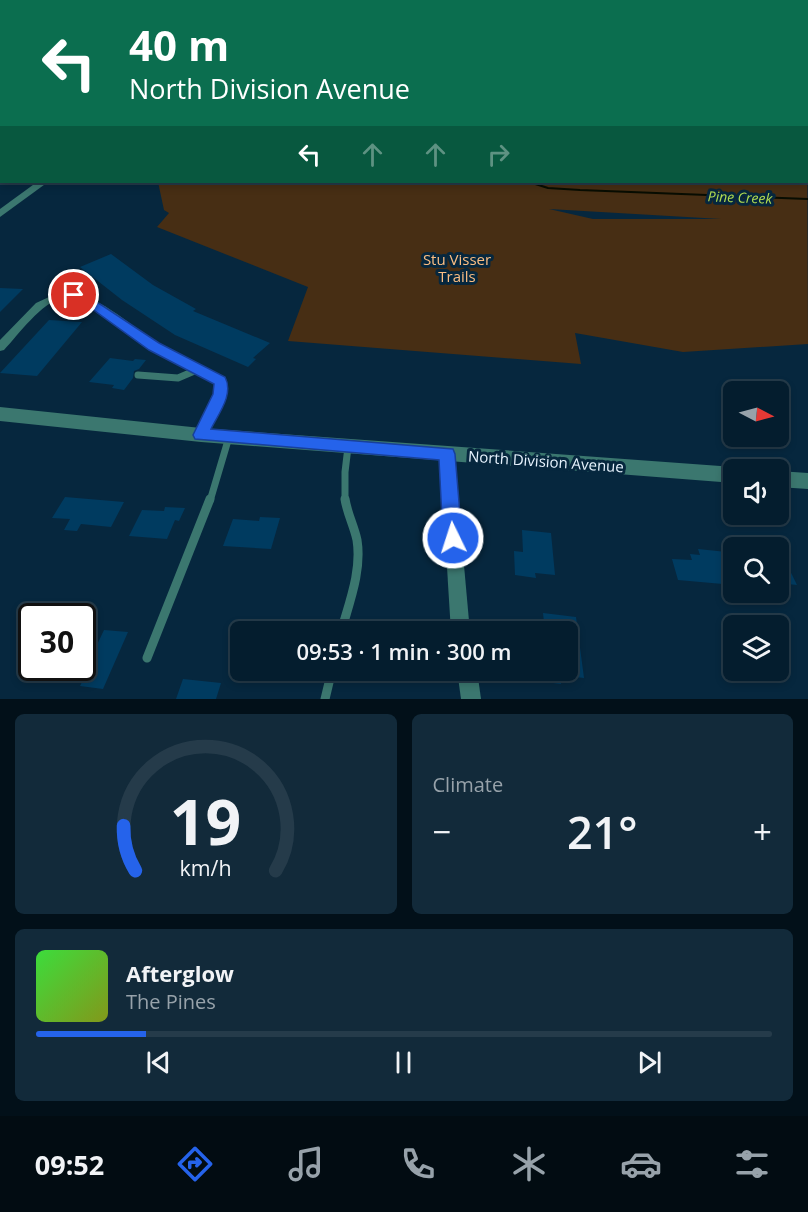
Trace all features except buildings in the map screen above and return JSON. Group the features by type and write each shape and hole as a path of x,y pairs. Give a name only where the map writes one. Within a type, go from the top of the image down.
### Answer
{"street":[{"path":"0,214 42,183"},
{"path":"0,347 40,305 65,294 81,298 154,346 220,381 222,387 201,435"},
{"name":"North Division Avenue","path":"0,414 201,435 723,474"},
{"path":"447,454 460,621"},
{"path":"789,480 808,481"},
{"path":"469,681 471,699"}],"lane":[{"path":"138,375 177,379 191,375 200,369"},
{"path":"147,658 212,495 230,437"},
{"path":"344,621 358,554 357,539 348,517 344,482 348,446"},
{"path":"325,699 329,681"}],"green space":[{"name":"Stu Visser Trails","path":"158,183 807,183 808,344 683,352 575,333 581,364 288,341 308,287 157,227 169,213 164,210","holes":["549,209 721,219 593,219"]}],"waterway":[{"name":"Pine Creek","path":"532,183 548,188 580,190 808,199"}],"route":[{"path":"74,295 96,306 154,346 213,375 220,381 222,387 220,394 201,435 447,454 453,538"}]}
